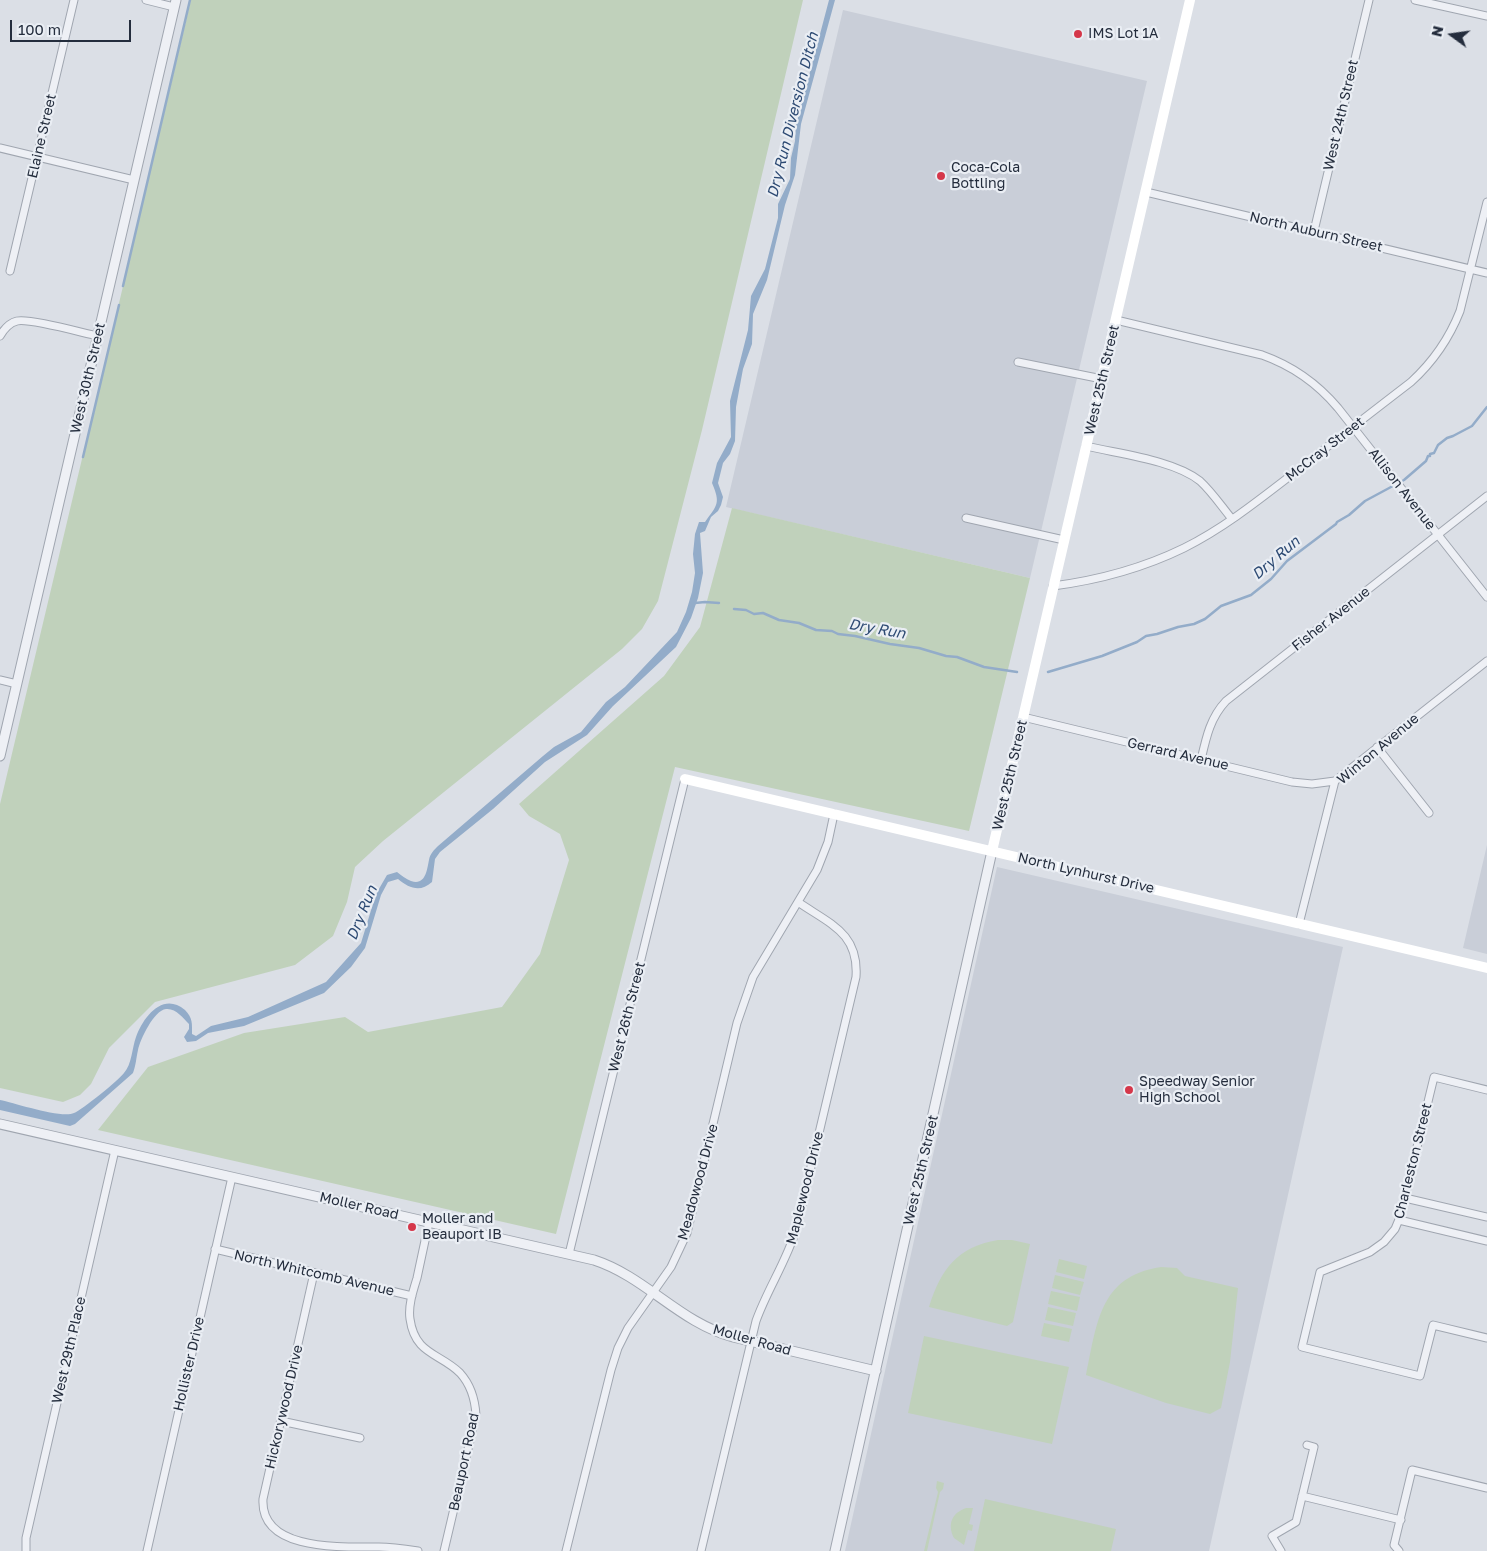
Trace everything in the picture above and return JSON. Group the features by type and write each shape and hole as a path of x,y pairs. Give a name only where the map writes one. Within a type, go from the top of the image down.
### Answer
{"main road":[{"name":"West 25th Street","path":"992,851 1190,0"},
{"name":"North Lynhurst Drive","path":"685,779 1487,968"}],"street":[{"name":"Elaine Street","path":"10,271 74,0"},
{"path":"146,0 175,3"},
{"name":"West 24th Street","path":"1314,231 1369,0"},
{"path":"1415,0 1487,16"},
{"name":"West 30th Street","path":"0,756 175,3"},
{"path":"0,148 134,180"},
{"name":"North Auburn Street","path":"1146,192 1487,273"},
{"name":"McCray Street","path":"1053,586 1094,579 1148,563 1188,546 1232,519 1411,382 1435,358 1450,335 1458,318 1487,202"},
{"path":"0,336 4,329 11,324 25,320 98,336"},
{"name":"Allison Avenue","path":"1116,320 1248,350 1283,363 1302,374 1320,389 1353,427 1487,597"},
{"path":"1018,362 1102,379"},
{"path":"1086,446 1166,464 1184,471 1206,487 1232,519"},
{"name":"Fisher Avenue","path":"1201,760 1208,730 1213,719 1226,701 1487,496"},
{"path":"966,518 1064,540"},
{"name":"Winton Avenue","path":"1299,924 1335,781 1487,661"},
{"path":"0,680 17,684"},
{"name":"Gerrard Avenue","path":"1022,718 1296,782 1312,784 1335,781"},
{"path":"1377,747 1430,814"},
{"name":"West 26th Street","path":"569,1254 685,779"},
{"name":"Meadowood Drive","path":"566,1551 613,1363 628,1328 677,1257 690,1226 737,1023 746,994 762,960 819,866 828,842 834,814"},
{"name":"West 25th Street","path":"836,1551 992,851"},
{"name":"Maplewood Drive","path":"701,1551 751,1342 760,1312 787,1256 796,1230 856,977 857,965 855,954 846,936 798,902"},
{"name":"Charleston Street","path":"1487,1090 1434,1078 1399,1220 1389,1237 1375,1249 1320,1272 1302,1347 1420,1376 1433,1325 1487,1338"},
{"name":"Moller Road","path":"0,1124 594,1260 619,1270 683,1314 722,1334 876,1371"},
{"name":"West 29th Place","path":"26,1551 26,1538 115,1150"},
{"name":"Hollister Drive","path":"147,1551 232,1177"},
{"path":"1405,1198 1487,1217"},
{"path":"1399,1220 1487,1241"},
{"name":"Beauport Road","path":"429,1222 412,1296 410,1320 418,1341 428,1352 459,1372 469,1385 475,1403 475,1422 444,1551"},
{"name":"North Whitcomb Avenue","path":"215,1249 412,1296"},
{"name":"Hickorywood Drive","path":"314,1273 263,1499 262,1508 268,1525 279,1536 289,1541 322,1547 383,1547 418,1551"},
{"path":"281,1421 360,1438"},
{"path":"1280,1551 1272,1536 1296,1522 1314,1447 1307,1445"},
{"path":"1399,1551 1394,1545 1412,1470 1487,1488"},
{"path":"1302,1496 1401,1520"}],"shaded area":[{"path":"843,10 1147,81 1030,578 726,507"},
{"path":"1487,845 1487,954 1463,948"},
{"name":"Speedway Senior High School","path":"997,867 1343,947 1209,1551 845,1551"}],"green space":[{"path":"191,0 803,0 702,430 658,601 642,629 622,649 383,841 355,867 347,902 333,936 295,965 155,1002 109,1048 91,1084 80,1095 63,1102 0,1088 0,804"},
{"path":"732,508 1030,578 969,831 675,767 556,1234 98,1130 148,1067 244,1033 345,1017 368,1032 502,1007 540,954 569,860 560,834 529,816 519,804 664,676 700,627"},
{"path":"1012,1240 1030,1244 1013,1322 1007,1326 929,1307 945,1271 961,1254 984,1243"},
{"path":"1059,1259 1087,1266 1084,1279 1056,1272"},
{"path":"1161,1267 1177,1268 1185,1276 1238,1288 1230,1362 1221,1408 1210,1414 1166,1403 1086,1375 1098,1321 1104,1305 1113,1292 1125,1280 1140,1272"},
{"path":"1055,1275 1084,1282 1080,1295 1052,1288"},
{"path":"1051,1291 1080,1297 1077,1311 1048,1304"},
{"path":"1048,1307 1076,1313 1073,1326 1045,1320"},
{"path":"1044,1323 1072,1329 1069,1342 1041,1336"},
{"path":"924,1336 1069,1367 1052,1444 908,1413"},
{"path":"937,1481 944,1483 943,1489 940,1492 927,1551 924,1551 938,1492 936,1488"},
{"path":"985,1499 1116,1529 1111,1551 974,1551"},
{"path":"966,1508 973,1508 969,1524 973,1525 972,1531 968,1530 964,1545 954,1538 951,1524 954,1516"}],"water":[{"name":"Dry Run","path":"829,0 835,0 801,124 795,175 785,205 767,280 753,314 752,344 743,369 736,407 735,441 730,454 723,463 718,483 723,497 718,511 711,517 705,531 700,533 703,573 698,598 691,618 676,647 613,706 587,735 545,762 493,809 440,852 435,859 432,882 423,887 415,888 406,885 398,879 388,882 381,895 365,948 351,967 324,993 244,1026 208,1033 196,1041 187,1042 184,1037 189,1029 189,1024 173,1010 166,1009 161,1011 148,1026 138,1050 133,1073 75,1124 70,1126 0,1110 0,1100 59,1114 78,1111 121,1077 129,1065 139,1029 149,1015 162,1005 169,1003 185,1010 191,1018 192,1034 196,1036 211,1026 248,1017 326,982 361,943 376,894 387,875 397,872 411,881 416,882 423,879 430,856 438,846 554,747 581,732 606,702 625,687 677,632 692,592 695,573 693,554 695,534 699,522 705,522 717,500 712,483 717,463 731,437 730,401 748,330 751,296 765,269 778,218 778,204 790,179 796,125"}],"waterway":[{"path":"123,286 190,0"},
{"path":"83,457 119,305"},
{"name":"Dry Run","path":"1048,672 1102,656 1137,642 1146,636 1194,624 1205,619 1221,606 1251,595 1271,579 1287,561 1337,522 1349,515 1365,501 1404,480 1426,461 1428,456 1434,453 1438,445 1447,438 1472,426 1487,407"},
{"path":"695,603 719,603"},
{"name":"Dry Run","path":"734,609 746,610 754,614 763,613 779,620 799,623 816,630 832,631 838,634 919,648 946,656 957,657 984,667 1017,672"}],"place":[{"name":"IMS Lot 1A","path":"1078,34"},
{"name":"Coca-Cola Bottling","path":"941,176"},
{"name":"Speedway Senior High School","path":"1129,1090"},
{"name":"Moller and Beauport IB","path":"412,1227"}],"water label":[{"name":"Dry Run Diversion Ditch","path":"793,115"}]}
